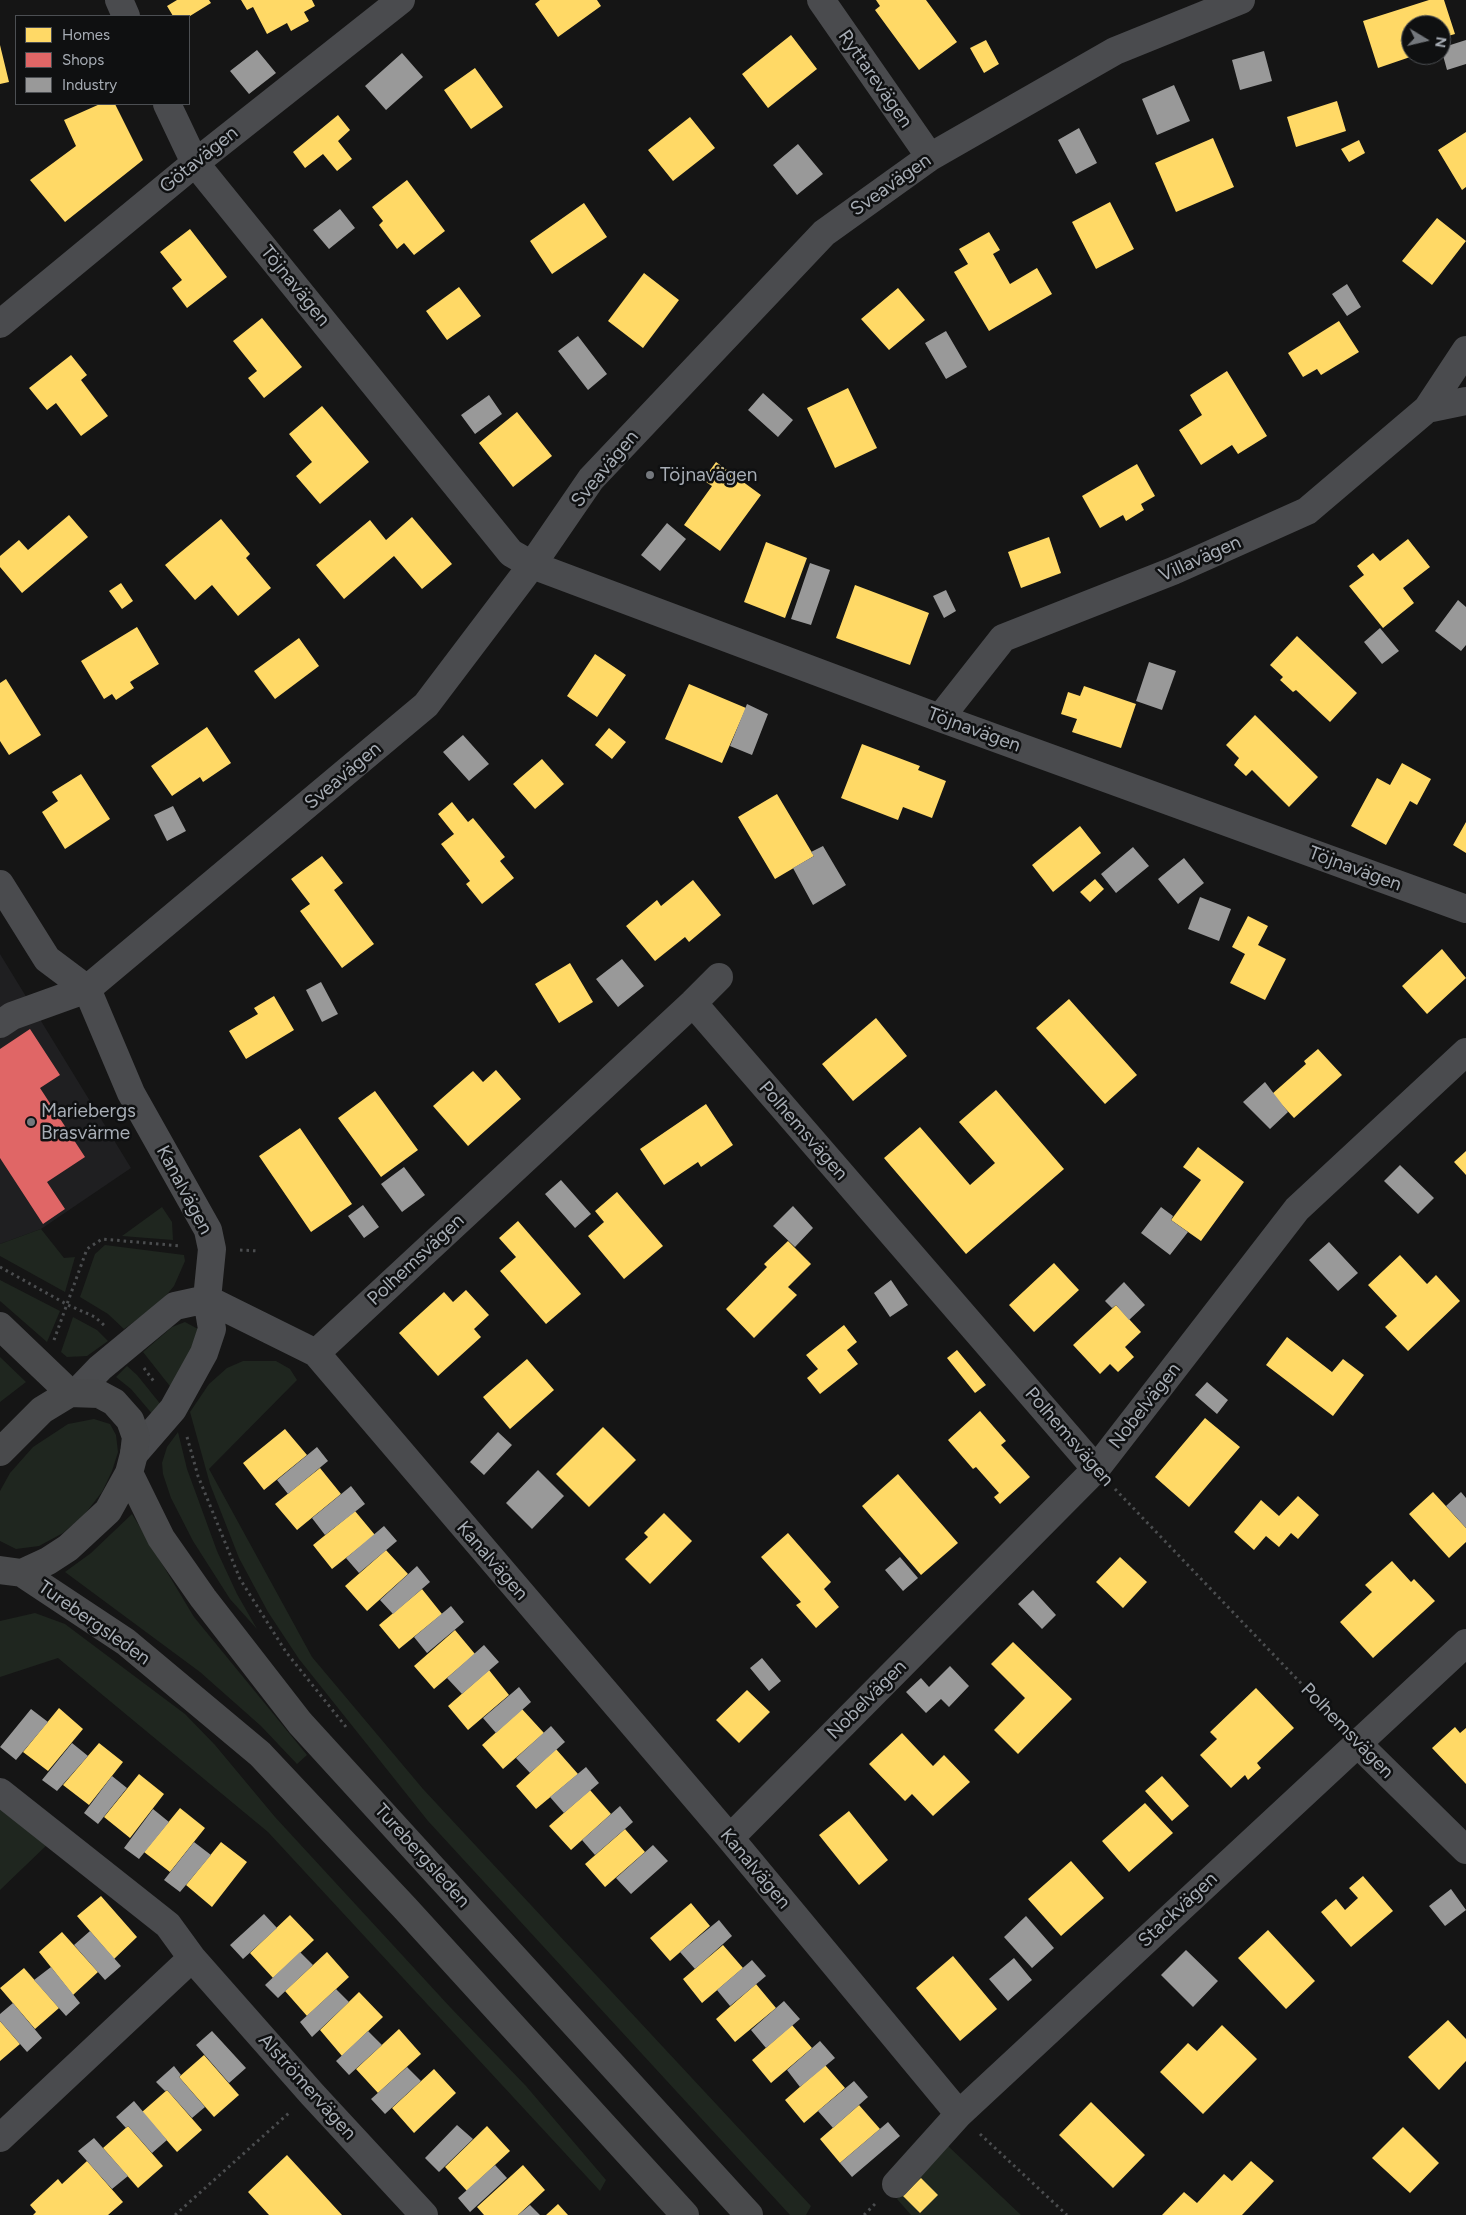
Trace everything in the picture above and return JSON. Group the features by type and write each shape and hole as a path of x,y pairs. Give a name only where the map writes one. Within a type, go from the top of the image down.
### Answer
{"main road":[{"path":"0,1326 73,1392 42,1410 0,1452"},
{"name":"Turebergsleden","path":"9,1576 68,1548 89,1529 108,1511 132,1463 136,1437 130,1420 114,1402 98,1394 73,1392"},
{"name":"Turebergsleden","path":"132,1463 161,1538 203,1598 300,1723 749,2215"},
{"name":"Turebergsleden","path":"9,1576 126,1642 260,1754 405,1908 685,2215"}],"street":[{"path":"119,0 126,15"},
{"name":"Götavägen","path":"0,324 195,162 401,0"},
{"name":"Ryttarevägen","path":"820,0 930,157"},
{"name":"Sveavägen","path":"0,1024 12,1016 87,989 426,705 532,565 591,479 824,233 930,157 1115,51 1241,0"},
{"name":"Töjnavägen","path":"168,105 195,162 511,553 532,565 940,718 1466,909"},
{"path":"1427,409 1466,350"},
{"name":"Villavägen","path":"940,718 1003,638 1173,572 1307,511 1427,409 1466,401"},
{"path":"0,884 47,959 87,989"},
{"name":"Polhemsvägen","path":"316,1353 693,1004 719,976"},
{"name":"Kanalvägen","path":"87,989 131,1093 208,1230 212,1249 207,1299 316,1353 730,1838 959,2114"},
{"name":"Polhemsvägen","path":"693,1004 1096,1469"},
{"name":"Nobelvägen","path":"730,1838 1096,1469 1297,1209 1466,1052"},
{"path":"73,1392 125,1346 175,1306 207,1299 212,1329 204,1353 173,1409 132,1463"},
{"name":"Stackvägen","path":"896,2184 959,2114 1466,1643"},
{"name":"Polhemsvägen","path":"1357,1743 1466,1850"},
{"name":"Alströmervägen","path":"0,1792 168,1924 192,1958 312,2094 424,2215"},
{"path":"0,2138 192,1958"}],"path":[{"path":"68,1305 87,1249 102,1239 212,1249 259,1251"},
{"path":"0,1268 68,1305 95,1317 125,1346 151,1376 184,1427 198,1476 240,1579 286,1652 349,1730"},
{"name":"Polhemsvägen","path":"1096,1469 1357,1743"},
{"path":"175,2215 312,2094"},
{"path":"959,2114 1067,2215"}],"shaded area":[{"path":"0,954 131,1168 41,1229 0,1244"},
{"path":"162,1207 172,1222 173,1240 122,1236"},
{"path":"41,1229 64,1258 75,1257 65,1292 0,1256 0,1244"},
{"path":"105,1245 184,1255 185,1261 174,1286 159,1304 124,1329 108,1314 80,1297 95,1254"},
{"path":"0,1280 60,1311 47,1342 0,1301"},
{"path":"73,1317 97,1330 108,1341 87,1356 67,1357 61,1352"},
{"path":"185,1322 198,1329 201,1335 173,1390 143,1352 172,1327"},
{"path":"0,1357 26,1382 0,1402"},
{"path":"243,1361 276,1361 290,1369 297,1380 209,1469 312,1657 423,1789 811,2206 806,2215 790,2215 428,1821 299,1659 268,1612 239,1558 210,1484 190,1412 209,1384 227,1368"},
{"path":"127,1366 137,1375 162,1406 154,1416 131,1389 116,1377"},
{"path":"94,1419 110,1424 116,1435 118,1452 102,1492 84,1515 63,1533 39,1546 16,1549 0,1541 0,1491 10,1473 33,1447 68,1424"},
{"path":"178,1432 187,1469 217,1551 237,1594 257,1629 230,1599 193,1541 171,1498 163,1474 162,1463 167,1447"},
{"path":"132,1514 194,1617 307,1755 297,1764 261,1726 200,1672 65,1572 91,1553"},
{"path":"35,1613 65,1624 185,1714 215,1745 275,1817 450,2007 526,2086 606,2180 600,2191 268,1832 58,1658 0,1677 0,1621"},
{"path":"0,1800 50,1842 0,1890"},
{"path":"948,2146 1021,2215 911,2215 897,2199"}],"building: Homes":[{"path":"177,0 209,0 211,3 190,16 172,15 167,6"},
{"path":"241,0 312,0 315,6 304,12 309,21 291,31 287,23 267,34 253,7 247,10"},
{"path":"540,0 597,0 601,6 558,37 535,4"},
{"path":"876,0 926,0 957,42 919,70 875,10 880,6"},
{"path":"1429,0 1444,0 1449,15 1401,15 1401,60 1378,68 1363,21"},
{"path":"1451,22 1455,34 1451,35"},
{"path":"791,35 817,69 768,108 742,74"},
{"path":"986,40 999,64 984,73 970,48"},
{"path":"0,45 9,82 0,84"},
{"path":"475,68 503,107 471,129 444,90"},
{"path":"1337,101 1346,131 1296,147 1287,117"},
{"path":"98,105 116,105 143,160 65,222 30,180 76,146 64,120"},
{"path":"338,115 350,130 338,141 352,159 337,171 323,154 305,168 293,152"},
{"path":"690,117 715,148 673,181 648,150"},
{"path":"1466,132 1466,187 1462,190 1438,150"},
{"path":"1213,138 1234,187 1176,212 1155,163"},
{"path":"1359,140 1365,153 1349,162 1341,149"},
{"path":"407,180 445,231 414,255 404,243 397,249 379,225 383,221 372,207"},
{"path":"1110,202 1134,249 1096,269 1072,222"},
{"path":"584,203 607,237 552,274 530,241"},
{"path":"1437,218 1466,241 1432,285 1402,261"},
{"path":"190,229 227,277 187,308 172,288 182,280 160,252"},
{"path":"989,232 1000,250 993,254 1010,284 1037,268 1052,294 989,331 954,272 968,264 959,249"},
{"path":"644,273 679,300 643,348 608,321"},
{"path":"459,287 481,316 447,340 426,311"},
{"path":"898,288 925,320 889,350 861,319"},
{"path":"262,318 302,367 264,398 248,378 257,371 233,341"},
{"path":"1339,321 1359,352 1321,375 1317,369 1303,377 1288,353"},
{"path":"71,355 87,375 81,380 108,416 81,436 56,403 47,410 29,388"},
{"path":"1227,371 1267,436 1238,454 1232,445 1201,465 1179,430 1202,415 1190,395"},
{"path":"848,388 877,448 835,468 807,408"},
{"path":"322,406 369,462 320,504 296,476 312,462 289,434"},
{"path":"517,412 552,456 513,487 479,443"},
{"path":"716,462 761,495 720,551 684,525 712,486 703,480"},
{"path":"1137,464 1155,496 1141,504 1144,510 1126,521 1123,515 1100,528 1082,496"},
{"path":"69,515 88,537 22,593 0,567 0,556 19,540 28,550"},
{"path":"412,517 452,564 422,589 394,556 344,599 316,565 370,520 386,540"},
{"path":"221,519 250,554 246,558 271,588 238,616 212,585 195,600 165,565"},
{"path":"1049,537 1061,573 1021,588 1008,552"},
{"path":"1408,539 1430,567 1403,588 1414,603 1383,628 1349,586 1364,575 1357,566 1373,553 1380,561"},
{"path":"766,542 807,558 785,618 744,602"},
{"path":"121,583 133,601 122,609 109,591"},
{"path":"855,585 929,613 910,665 836,638"},
{"path":"137,627 159,664 130,682 134,688 116,700 112,694 104,699 81,661"},
{"path":"1297,636 1357,693 1330,722 1296,690 1293,692 1280,680 1283,677 1270,665"},
{"path":"299,638 319,666 275,699 254,671"},
{"path":"595,654 626,675 597,717 567,696"},
{"path":"6,679 41,735 9,755 0,741 0,683"},
{"path":"689,684 746,708 722,763 665,739"},
{"path":"1084,686 1136,704 1121,748 1072,732 1077,719 1061,714 1068,692 1080,696"},
{"path":"1255,715 1318,777 1289,807 1252,770 1246,776 1234,765 1239,758 1226,745"},
{"path":"207,727 231,763 203,782 200,777 172,796 151,766"},
{"path":"609,728 626,742 612,759 595,745"},
{"path":"862,744 920,766 918,770 946,781 932,818 903,807 898,820 841,798"},
{"path":"542,759 564,784 535,809 513,784"},
{"path":"1402,763 1431,779 1417,805 1410,801 1386,845 1351,826 1377,778 1390,785"},
{"path":"81,774 110,819 65,849 42,812 58,801 52,792"},
{"path":"777,794 814,856 775,879 738,817"},
{"path":"452,802 468,822 473,818 505,857 500,861 514,878 482,904 466,884 470,881 441,844 454,834 438,814"},
{"path":"1466,822 1466,853 1453,845"},
{"path":"1080,826 1101,853 1053,892 1032,865"},
{"path":"322,856 343,883 334,890 374,944 342,968 300,911 310,904 291,879"},
{"path":"1095,879 1104,889 1090,902 1080,892"},
{"path":"693,880 721,915 689,942 685,937 655,961 626,926 657,900 661,906"},
{"path":"1248,916 1268,926 1258,945 1286,959 1265,1000 1230,983 1245,954 1232,947"},
{"path":"1442,949 1466,978 1427,1014 1402,986"},
{"path":"570,963 593,1002 559,1023 535,984"},
{"path":"274,996 294,1030 246,1059 229,1031 258,1014 254,1008"},
{"path":"1069,999 1137,1075 1105,1104 1036,1028"},
{"path":"876,1018 907,1056 853,1101 822,1064"},
{"path":"1318,1049 1342,1075 1294,1118 1272,1094 1306,1064 1304,1061"},
{"path":"496,1070 521,1099 468,1146 433,1106 473,1071 483,1082"},
{"path":"996,1090 1064,1169 966,1254 884,1158 920,1127 970,1185 995,1163 959,1122"},
{"path":"375,1091 418,1150 381,1177 338,1118"},
{"path":"706,1104 733,1145 701,1167 698,1162 664,1185 640,1149"},
{"path":"300,1128 352,1204 311,1232 259,1156"},
{"path":"1198,1147 1244,1182 1201,1241 1171,1220 1201,1180 1183,1167"},
{"path":"1466,1151 1466,1175 1454,1162"},
{"path":"617,1192 663,1246 624,1279 588,1236 604,1222 595,1211"},
{"path":"518,1221 581,1294 546,1324 500,1271 516,1257 499,1238"},
{"path":"788,1241 811,1264 788,1287 797,1295 754,1338 726,1309 767,1267 764,1264"},
{"path":"1400,1255 1427,1284 1436,1275 1460,1301 1408,1351 1385,1327 1397,1316 1368,1285"},
{"path":"1054,1263 1079,1290 1034,1332 1009,1305"},
{"path":"466,1290 489,1315 474,1329 481,1337 438,1376 399,1333 444,1292 453,1302"},
{"path":"1116,1305 1141,1332 1125,1347 1134,1357 1118,1372 1110,1364 1100,1374 1073,1345"},
{"path":"844,1325 857,1342 847,1350 858,1364 820,1394 807,1378 818,1369 806,1355"},
{"path":"1287,1337 1332,1372 1343,1359 1364,1375 1333,1416 1266,1365"},
{"path":"957,1350 986,1385 975,1393 947,1358"},
{"path":"527,1359 554,1390 510,1429 483,1397"},
{"path":"980,1411 1006,1441 1001,1445 1030,1477 1000,1504 994,1497 999,1493 976,1467 973,1469 948,1440"},
{"path":"1205,1418 1240,1447 1189,1507 1155,1477"},
{"path":"603,1427 636,1460 589,1507 556,1474"},
{"path":"285,1429 307,1455 264,1490 243,1463"},
{"path":"320,1468 341,1494 297,1530 275,1504"},
{"path":"898,1474 958,1543 921,1575 862,1506"},
{"path":"1433,1492 1466,1528 1466,1542 1449,1558 1409,1514"},
{"path":"1298,1496 1319,1515 1298,1539 1291,1533 1279,1547 1266,1536 1254,1550 1234,1532 1261,1500 1279,1516"},
{"path":"355,1511 375,1535 332,1569 313,1545"},
{"path":"664,1513 692,1541 650,1584 625,1559 648,1537 644,1533"},
{"path":"788,1533 831,1582 824,1589 839,1607 816,1628 796,1605 801,1602 761,1557"},
{"path":"386,1550 408,1574 367,1611 345,1586"},
{"path":"1120,1557 1147,1582 1123,1608 1096,1582"},
{"path":"1392,1561 1411,1582 1414,1579 1435,1601 1373,1658 1340,1622 1372,1592 1365,1585"},
{"path":"422,1589 442,1614 399,1649 379,1625"},
{"path":"455,1630 475,1654 434,1689 414,1666"},
{"path":"1013,1642 1072,1699 1018,1754 994,1730 1025,1698 991,1664"},
{"path":"489,1670 509,1695 468,1730 448,1706"},
{"path":"1256,1688 1294,1728 1257,1763 1261,1768 1248,1780 1245,1775 1231,1788 1200,1755 1217,1739 1210,1732"},
{"path":"747,1690 770,1712 739,1743 716,1720"},
{"path":"59,1708 83,1729 48,1771 23,1752"},
{"path":"522,1709 544,1733 503,1769 482,1745"},
{"path":"1455,1727 1460,1733 1466,1728 1466,1784 1432,1748"},
{"path":"902,1733 933,1766 944,1755 970,1782 933,1816 912,1794 905,1801 869,1764"},
{"path":"99,1743 123,1762 89,1805 63,1785"},
{"path":"556,1749 578,1774 536,1809 516,1786"},
{"path":"139,1774 164,1794 130,1838 104,1817"},
{"path":"1162,1776 1189,1806 1172,1821 1145,1791"},
{"path":"590,1790 611,1814 571,1850 549,1826"},
{"path":"1145,1803 1173,1833 1129,1872 1102,1841"},
{"path":"180,1808 205,1828 170,1872 144,1852"},
{"path":"849,1811 888,1860 859,1885 819,1835"},
{"path":"625,1829 645,1852 605,1887 585,1864"},
{"path":"221,1842 247,1862 212,1907 186,1885"},
{"path":"1071,1861 1104,1898 1061,1936 1028,1899"},
{"path":"1363,1876 1393,1911 1351,1947 1321,1912 1336,1899 1345,1910 1358,1898 1349,1888"},
{"path":"101,1896 137,1937 114,1959 77,1916"},
{"path":"691,1903 710,1926 670,1961 650,1938"},
{"path":"290,1915 314,1940 273,1978 250,1953"},
{"path":"1268,1930 1315,1981 1286,2009 1238,1958"},
{"path":"62,1932 98,1972 73,1995 39,1952"},
{"path":"723,1945 743,1968 702,2003 683,1979"},
{"path":"327,1952 349,1977 307,2016 285,1991"},
{"path":"953,1956 997,2009 960,2041 916,1988"},
{"path":"24,1968 59,2008 35,2029 0,1988"},
{"path":"756,1984 776,2008 735,2042 716,2019"},
{"path":"359,1992 383,2017 342,2056 320,2030"},
{"path":"1448,2020 1466,2039 1466,2061 1439,2090 1408,2057"},
{"path":"0,2021 20,2044 0,2061"},
{"path":"792,2025 812,2048 771,2083 752,2060"},
{"path":"1222,2025 1257,2059 1203,2114 1160,2072 1188,2043 1197,2051"},
{"path":"399,2029 421,2054 378,2093 356,2069"},
{"path":"204,2055 239,2095 214,2117 179,2077"},
{"path":"825,2065 845,2088 804,2123 785,2100"},
{"path":"434,2069 456,2093 414,2133 392,2108"},
{"path":"167,2090 202,2130 177,2152 142,2112"},
{"path":"1091,2102 1145,2155 1113,2188 1059,2135"},
{"path":"859,2105 880,2129 840,2163 820,2139"},
{"path":"128,2126 163,2166 138,2188 103,2148"},
{"path":"487,2126 510,2151 467,2191 445,2167"},
{"path":"1403,2127 1439,2163 1410,2193 1372,2158"},
{"path":"287,2155 342,2215 269,2215 248,2192"},
{"path":"87,2161 123,2202 108,2215 33,2215 36,2212 30,2205 58,2179 62,2184"},
{"path":"1251,2161 1274,2181 1242,2215 1162,2215 1184,2192 1197,2203 1224,2174 1232,2181"},
{"path":"523,2165 545,2190 518,2215 484,2215 477,2207"},
{"path":"921,2178 938,2195 920,2213 903,2196"},
{"path":"558,2204 568,2215 546,2215"}],"building: Shops":[{"name":"Mariebergs Brasvärme","path":"30,1029 60,1075 40,1088 85,1157 47,1182 65,1209 43,1224 0,1158 0,1049"}],"building: Industry":[{"path":"1466,40 1466,64 1447,70 1446,65 1451,65 1451,45"},
{"path":"257,50 276,73 249,94 230,71"},
{"path":"1264,51 1272,81 1240,90 1232,60"},
{"path":"402,53 423,77 386,110 365,86"},
{"path":"1174,85 1190,121 1157,135 1142,99"},
{"path":"1079,128 1097,163 1076,174 1058,140"},
{"path":"798,144 823,174 797,195 773,165"},
{"path":"340,209 355,228 329,249 313,230"},
{"path":"1347,284 1361,307 1347,316 1332,294"},
{"path":"946,331 967,367 946,379 925,343"},
{"path":"578,336 607,374 588,390 558,351"},
{"path":"763,393 793,420 778,437 748,410"},
{"path":"489,395 502,414 475,434 461,415"},
{"path":"667,523 686,539 660,571 641,555"},
{"path":"810,563 830,570 811,625 791,619"},
{"path":"946,590 956,611 944,618 933,596"},
{"path":"1458,600 1466,607 1466,645 1461,651 1435,631"},
{"path":"1380,628 1399,651 1382,664 1364,642"},
{"path":"1149,662 1176,671 1162,710 1136,701"},
{"path":"747,704 768,714 752,755 730,746"},
{"path":"463,735 489,764 469,781 443,752"},
{"path":"173,806 186,831 167,841 154,815"},
{"path":"823,846 846,885 813,905 793,868 814,856 811,852"},
{"path":"1133,847 1149,866 1116,893 1101,874"},
{"path":"1184,858 1204,883 1178,904 1158,879"},
{"path":"1200,897 1231,909 1219,941 1188,929"},
{"path":"622,959 644,986 618,1007 596,979"},
{"path":"321,982 338,1014 322,1022 306,990"},
{"path":"1265,1082 1288,1112 1270,1129 1243,1102"},
{"path":"1400,1165 1434,1198 1418,1214 1384,1181"},
{"path":"404,1167 425,1195 402,1212 381,1184"},
{"path":"561,1180 591,1214 575,1228 545,1194"},
{"path":"363,1205 379,1227 364,1238 348,1216"},
{"path":"793,1206 813,1228 795,1247 773,1226"},
{"path":"1161,1207 1173,1216 1171,1220 1188,1232 1170,1255 1141,1233"},
{"path":"1329,1242 1358,1273 1338,1291 1309,1260"},
{"path":"891,1280 908,1305 890,1317 874,1293"},
{"path":"1124,1282 1145,1305 1129,1320 1116,1305 1112,1308 1105,1301"},
{"path":"1207,1382 1228,1400 1217,1414 1195,1395"},
{"path":"498,1432 512,1445 484,1475 470,1462"},
{"path":"317,1447 328,1461 288,1494 277,1480"},
{"path":"538,1470 564,1496 532,1529 506,1503"},
{"path":"351,1486 365,1504 325,1535 312,1518"},
{"path":"1461,1492 1466,1498 1466,1528 1446,1506"},
{"path":"384,1526 397,1541 359,1573 346,1558"},
{"path":"900,1557 918,1578 903,1591 885,1570"},
{"path":"417,1566 430,1582 393,1614 380,1600"},
{"path":"1033,1590 1056,1615 1042,1629 1018,1604"},
{"path":"451,1606 464,1622 427,1653 414,1637"},
{"path":"484,1645 499,1662 462,1694 447,1678"},
{"path":"762,1658 781,1681 769,1691 750,1668"},
{"path":"950,1666 969,1686 949,1707 941,1699 926,1713 906,1692 921,1678 929,1687"},
{"path":"519,1687 531,1702 496,1733 483,1718"},
{"path":"31,1709 48,1722 16,1760 0,1747"},
{"path":"551,1726 565,1742 530,1773 516,1758"},
{"path":"72,1743 88,1756 57,1791 42,1780"},
{"path":"586,1767 599,1783 564,1813 550,1797"},
{"path":"112,1776 127,1788 98,1824 84,1813"},
{"path":"620,1806 633,1822 595,1855 582,1840"},
{"path":"153,1809 169,1822 139,1859 124,1848"},
{"path":"194,1842 211,1855 180,1892 164,1880"},
{"path":"653,1845 668,1861 631,1894 616,1878"},
{"path":"1451,1889 1466,1910 1445,1926 1429,1906"},
{"path":"264,1914 277,1928 243,1959 230,1945"},
{"path":"1026,1916 1054,1948 1032,1968 1004,1937"},
{"path":"719,1920 732,1936 695,1969 680,1952"},
{"path":"90,1931 121,1966 105,1980 74,1945"},
{"path":"1186,1950 1218,1981 1193,2007 1161,1975"},
{"path":"300,1952 313,1965 278,1998 265,1985"},
{"path":"1014,1958 1032,1980 1008,2001 989,1979"},
{"path":"752,1960 766,1976 730,2006 717,1990"},
{"path":"51,1967 80,2003 66,2016 34,1980"},
{"path":"336,1989 349,2002 312,2037 300,2022"},
{"path":"784,2001 800,2019 766,2048 751,2030"},
{"path":"13,2003 42,2038 27,2052 0,2021 0,2014"},
{"path":"212,2031 246,2068 229,2083 196,2045"},
{"path":"368,2031 382,2045 349,2075 336,2061"},
{"path":"820,2041 835,2058 800,2087 787,2070"},
{"path":"174,2066 181,2075 179,2077 205,2107 192,2118 167,2090 165,2091 156,2082"},
{"path":"407,2067 421,2081 385,2114 371,2099"},
{"path":"854,2081 868,2097 833,2128 818,2111"},
{"path":"134,2101 167,2140 152,2153 128,2126 126,2128 116,2117"},
{"path":"888,2122 900,2136 852,2177 840,2163"},
{"path":"457,2125 473,2139 439,2172 425,2158"},
{"path":"94,2138 128,2176 112,2189 78,2151"},
{"path":"495,2165 507,2178 470,2212 458,2198"},
{"path":"530,2205 540,2215 518,2215"}],"place":[{"name":"Töjnavägen","path":"650,475"},
{"name":"Mariebergs Brasvärme","path":"31,1122"}]}
